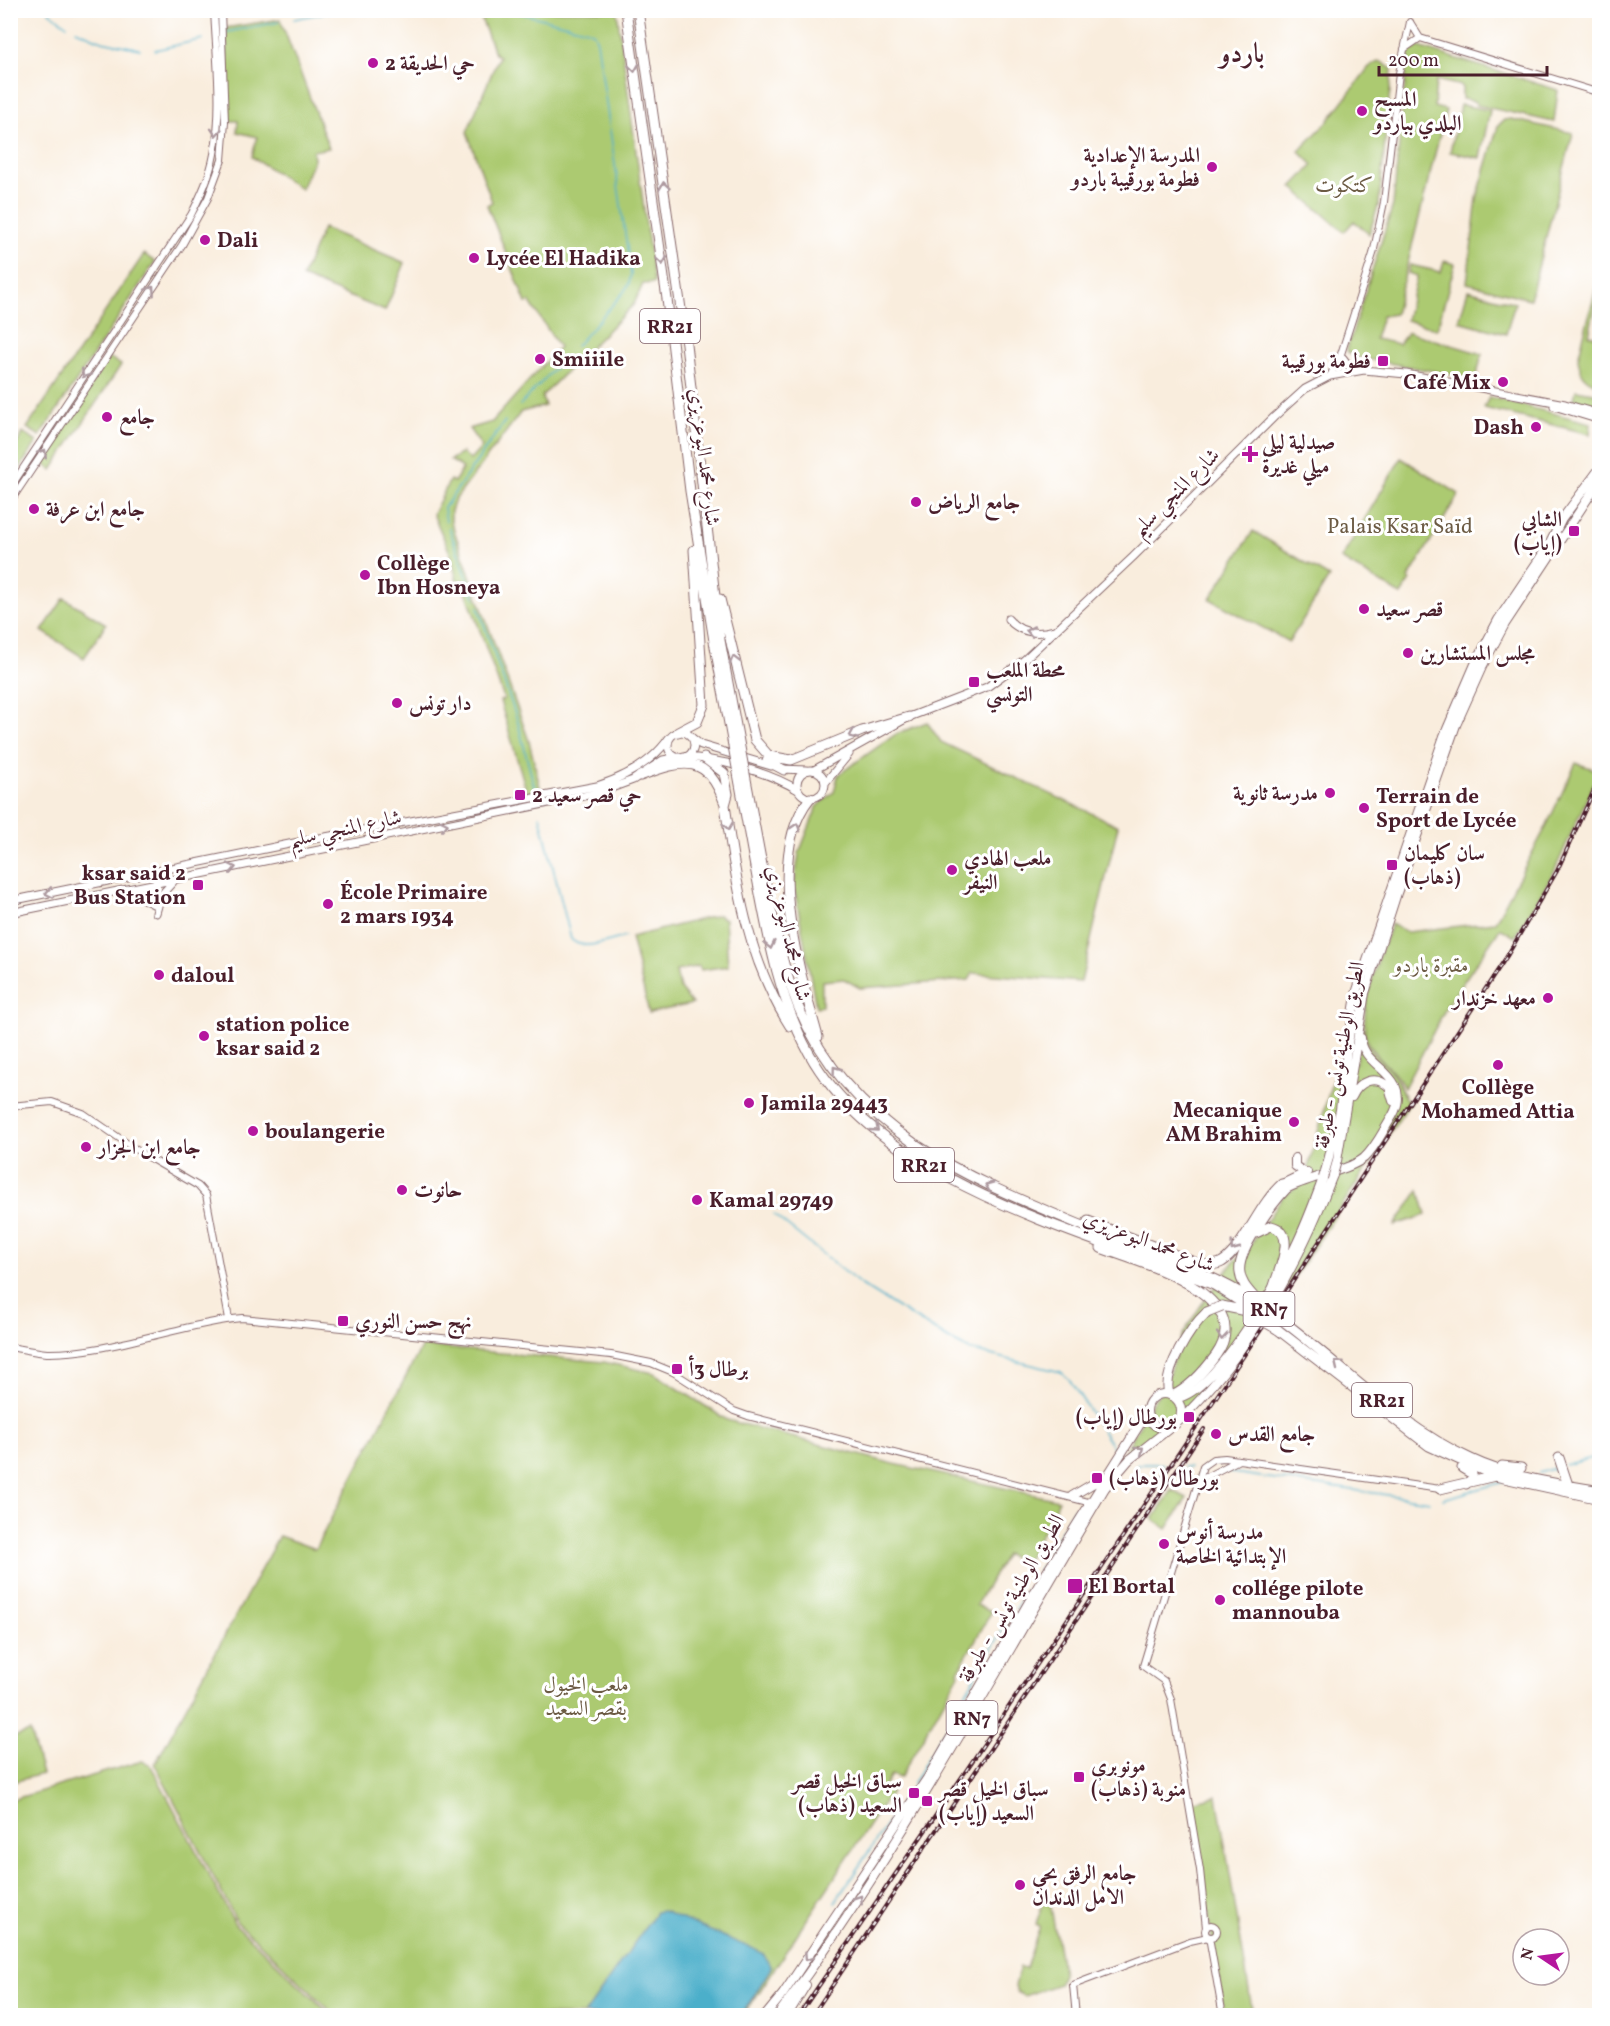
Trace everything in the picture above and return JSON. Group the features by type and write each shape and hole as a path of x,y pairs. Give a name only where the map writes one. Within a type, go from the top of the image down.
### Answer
{"highway":[{"name":"شارع محمد البوعزيزي","path":"626,10 667,299 690,491 758,866 774,968 784,998 809,1054 847,1102 890,1141 951,1181 1023,1212 1214,1285 1252,1304"},
{"name":"شارع محمد البوعزيزي","path":"638,10 686,344 717,641"},
{"path":"678,732 700,718 705,698 690,491"},
{"path":"705,519 721,604 743,694 759,747 769,756 783,761 791,760 862,731 909,717"},
{"path":"743,694 749,732 755,749 766,760 784,770"},
{"path":"704,758 724,773 728,794 725,805"},
{"path":"640,776 668,767 699,766 707,770 717,782 725,805 739,901 757,958 778,1006 809,1054"},
{"path":"810,798 798,820 788,855 786,884 794,937 821,1048"},
{"name":"شارع محمد البوعزيزي","path":"758,866 792,988 807,1025 851,1088 900,1135 956,1170 1210,1276 1252,1304"},
{"path":"1027,1201 1110,1229 1199,1264 1215,1264 1226,1257 1269,1197 1284,1186"},
{"path":"1023,1212 1073,1237 1182,1279 1197,1287 1210,1300 1223,1323 1223,1342 1197,1376 1172,1396 1167,1383 1169,1373 1188,1336 1207,1312 1222,1306 1252,1304 1239,1267 1254,1234 1284,1186"},
{"path":"1254,1234 1270,1226 1281,1231 1285,1237 1284,1252 1274,1286"},
{"name":"RR21","path":"1252,1304 1283,1321 1433,1439 1471,1459 1506,1472 1599,1491"},
{"name":"RR21","path":"1252,1304 1277,1329 1429,1446 1495,1476 1599,1499"},
{"path":"1429,1446 1472,1473 1472,1479 1466,1484"},
{"path":"1559,1458 1568,1485"},
{"path":"1471,1459 1521,1468"},
{"path":"1440,1489 1495,1476"}],"main road":[{"path":"1342,356 1352,370"},
{"name":"شارع المنجي سليم","path":"10,901 304,841 597,786 617,779 641,766 678,732 691,737 701,745 784,770 814,770 909,717 987,687 1024,660 1274,417 1305,389 1340,372 1352,370 1406,374 1599,414"},
{"name":"شارع المنجي سليم","path":"1546,402 1599,420"},
{"name":"الطريق الوطنية تونس - طبرقة","path":"765,2016 789,1986 928,1778 1092,1503 1129,1460 1173,1426 1226,1371 1274,1302 1308,1238 1333,1175 1332,1161 1357,990 1444,736 1475,664 1498,620 1550,543 1562,519 1599,468"},
{"name":"الطريق الوطنية تونس - طبرقة","path":"1172,1396 1186,1397 1218,1367 1274,1286 1302,1233 1332,1161 1348,1109 1360,1022 1369,978 1400,882 1456,725 1482,667 1518,602 1599,480"},
{"path":"1008,619 1023,630 1043,633 1056,630"},
{"path":"669,738 669,750 681,757 693,749 691,737"},
{"name":"شارع المنجي سليم","path":"10,913 598,793 640,776 663,760 681,757 704,758 776,779 810,798 819,795 825,783 858,746"},
{"path":"798,790 799,776 806,770"},
{"path":"814,770 822,774 825,783"},
{"path":"156,913 161,896 176,879"},
{"path":"126,890 153,904"},
{"path":"1284,1186 1361,1160 1372,1149 1394,1113 1397,1105 1397,1090 1388,1076 1364,1051 1361,1043 1360,1022"},
{"path":"1284,1186 1306,1173 1345,1164 1363,1153 1391,1111 1391,1091 1384,1083 1366,1081 1355,1090 1348,1109"},
{"path":"1294,1158 1295,1166 1306,1173"},
{"path":"1147,1408 1147,1418 1152,1424 1164,1429 1173,1426 1181,1411 1172,1396"},
{"name":"RN7","path":"1147,1408 1154,1397 1172,1396"},
{"name":"الطريق الوطنية تونس - طبرقة","path":"777,2016 838,1930 921,1804 1092,1503 1106,1474 1140,1424 1147,1408"},
{"path":"1072,1496 1090,1488 1106,1474"},
{"path":"788,2016 838,1930"}],"street":[{"path":"10,488 191,215 206,183 214,154 218,113 214,10"},
{"path":"10,502 182,245 208,198 222,160 225,122 221,10"},
{"path":"1340,372 1342,356 1373,254 1384,202 1404,49 1410,22 1420,38 1599,93"},
{"path":"1404,49 1420,38"},
{"path":"1330,376 1334,364 1342,356"},
{"path":"10,1106 52,1102 83,1113 141,1153 198,1186 206,1194 230,1319"},
{"path":"10,1347 47,1353 95,1348 208,1321 230,1319 266,1320 571,1349 629,1358 673,1372 734,1411 748,1416 900,1456 1072,1496 1092,1503"},
{"path":"1223,2016 1171,1699 1164,1681 1143,1666 1200,1471 1209,1461 1218,1458 1440,1489"},
{"path":"1195,1488 1206,1477 1238,1461"},
{"path":"1076,2016 1073,1985 1209,1932"}],"green space":[{"path":"478,11 617,11 654,283 643,284 634,304 542,396 545,406 521,412 455,500 451,511 451,522 529,741 541,791 527,793 500,701 504,699 462,580 457,581 451,555 433,514 450,480 454,482 463,468 450,460 462,453 470,460 482,447 469,429 492,422 559,347 530,302 526,303 487,205 492,202 467,132 499,56 495,54"},
{"path":"280,19 329,148 313,151 314,159 301,189 252,157 257,137 237,132 238,121 229,121 226,28"},
{"path":"1419,47 1558,90 1554,122 1476,105 1476,102 1462,99 1462,86 1436,80 1434,107 1446,110 1395,314 1382,316 1375,339 1399,344 1408,332 1482,354 1476,379 1356,357 1348,353 1347,349 1393,205 1408,52"},
{"name":"كتكوت","path":"1380,61 1392,69 1379,203 1369,234 1354,221 1344,232 1292,187 1313,165 1299,151 1329,120 1369,67"},
{"path":"1460,105 1490,110 1480,158 1450,152"},
{"path":"1511,119 1573,133 1530,299 1467,283 1477,198 1498,126 1504,120"},
{"path":"323,228 405,263 385,311 302,277"},
{"path":"144,254 155,262 40,436 27,428"},
{"path":"1444,261 1455,264 1437,329 1406,320 1417,276 1408,273 1410,265 1441,272"},
{"path":"1599,277 1599,302 1596,302 1589,335 1599,337 1599,385 1584,376 1578,358"},
{"path":"1468,290 1515,303 1506,334 1459,321"},
{"path":"109,357 121,365 52,470 40,462"},
{"path":"1576,390 1599,394 1599,406 1574,399"},
{"path":"1489,397 1591,423 1590,434 1484,408"},
{"path":"23,433 37,442 11,481 11,453"},
{"name":"Palais Ksar Saïd","path":"1401,458 1459,494 1408,579 1410,580 1401,595 1341,559"},
{"path":"1253,531 1329,577 1289,642 1210,599"},
{"path":"64,598 106,624 84,658 42,631"},
{"name":"ملعب الهادي النيفر","path":"927,722 941,742 1118,826 1081,982 973,973 969,980 860,988 844,979 822,981 822,1006 816,1007 794,886 799,853 817,807 834,792 838,775 896,734"},
{"name":"مقبرة باردو","path":"1576,763 1599,771 1555,870 1515,937 1500,928 1447,1006 1404,1088 1397,1076 1373,1051 1365,1033 1367,1002 1371,985 1391,924 1407,932 1495,922 1545,829"},
{"path":"718,915 725,919 728,966 701,970 699,966 676,971 680,989 692,1004 649,1013 631,937"},
{"path":"1362,1023 1366,1044 1374,1056 1390,1071 1410,1103 1260,1329 1235,1353 1187,1409 1127,1455 1125,1452 1150,1406 1165,1385 1182,1336 1200,1307 1234,1261 1244,1255 1283,1196 1304,1182 1338,1060 1356,1063"},
{"path":"1419,1190 1426,1215 1395,1225"},
{"name":"ملعب الخيول بقصر السعيد","path":"422,1346 604,1362 654,1373 727,1420 894,1464 1059,1500 1025,1564 1006,1554 976,1605 992,1611 900,1778 891,1775 884,1786 891,1792 744,2015 335,2015 237,1922 155,1764 279,1536 315,1549"},
{"path":"1172,1490 1187,1498 1167,1529 1153,1519"},
{"path":"30,1732 42,1774 13,1782 11,1738"},
{"path":"142,1761 150,1764 235,1924 331,2015 11,2015 11,1800"},
{"path":"1217,1796 1253,2015 1224,2015 1191,1802"},
{"path":"1043,1902 1050,1902 1063,1974 1059,1984 1024,1996 1017,1992 1015,1986 1020,1967 1026,1968 1040,1926 1036,1924"}],"water":[{"path":"663,1911 763,1953 771,1968 742,2015 584,2015 656,1912"}],"waterway":[{"path":"294,19 340,10"},
{"path":"507,10 588,30 594,33 597,41 631,274 629,284 623,293 576,346"},
{"path":"49,12 67,25"},
{"path":"227,32 279,22"},
{"path":"76,30 102,41 140,49"},
{"path":"155,50 203,39"},
{"path":"520,405 556,367"},
{"path":"446,521 444,508 505,421"},
{"path":"449,528 475,599"},
{"path":"478,607 517,719 535,790"},
{"path":"540,816 571,939 576,943 589,945 625,937"},
{"path":"774,1215 860,1284 950,1340 970,1350 1061,1372 1069,1379 1114,1449"},
{"path":"1565,1465 1600,1456"},
{"path":"1137,1464 1163,1464"},
{"path":"1184,1467 1190,1467"},
{"path":"1539,1473 1555,1468"},
{"path":"1226,1472 1430,1501"},
{"path":"1443,1499 1503,1482"},
{"path":"1033,1580 1074,1508"},
{"path":"1016,1608 1027,1590"},
{"path":"912,1785 1008,1621"},
{"path":"835,1902 902,1802"}],"railway":[{"path":"798,2016 949,1796 1263,1327 1507,956 1557,871 1600,777"},
{"path":"812,2016 1204,1429"}],"place":[{"name":"حي الحديقة 2","path":"373,63"},
{"name":"المسبح البلدي بباردو","path":"1362,111"},
{"name":"المدرسة الإعدادية فطومة بورقيبة باردو","path":"1212,167"},
{"name":"Dali","path":"205,240"},
{"name":"Lycée El Hadika","path":"474,258"},
{"name":"Smiiile","path":"540,359"},
{"name":"فطومة بورقيبة","path":"1383,361"},
{"name":"Café Mix","path":"1503,382"},
{"name":"جامع","path":"107,417"},
{"name":"Dash","path":"1536,427"},
{"name":"صيدلية ليلى ميلي غديرة","path":"1250,454"},
{"name":"جامع الرياض","path":"916,502"},
{"name":"جامع ابن عرفة","path":"34,509"},
{"name":"الشابي (إياب)","path":"1574,531"},
{"name":"Collège Ibn Hosneya","path":"365,575"},
{"name":"قصر سعيد","path":"1364,609"},
{"name":"مجلس المستشارين","path":"1408,653"},
{"name":"محطة الملعب التونسي","path":"974,682"},
{"name":"دار تونس","path":"397,703"},
{"name":"مدرسة ثانوية","path":"1330,793"},
{"name":"2 حي قصر سعيد","path":"520,795"},
{"name":"Terrain de Sport de Lycée","path":"1364,808"},
{"name":"سان كليمان (ذهاب)","path":"1392,865"},
{"name":"ملعب الهادي النيفر","path":"952,870"},
{"name":"ksar said 2 Bus Station","path":"198,885"},
{"name":"École Primaire 2 mars 1934","path":"328,904"},
{"name":"daloul","path":"159,975"},
{"name":"معهد خزندار","path":"1548,998"},
{"name":"station police ksar said 2","path":"204,1036"},
{"name":"Collège Mohamed Attia","path":"1498,1065"},
{"name":"Jamila 29443","path":"749,1103"},
{"name":"Mecanique AM Brahim","path":"1294,1122"},
{"name":"boulangerie","path":"253,1131"},
{"name":"جامع ابن الجزار","path":"86,1147"},
{"name":"حانوت","path":"402,1190"},
{"name":"Kamal 29749","path":"697,1200"},
{"name":"نهج حسن النوري","path":"343,1321"},
{"name":"برطال 3أ","path":"677,1369"},
{"name":"بورطال (إياب)","path":"1189,1417"},
{"name":"جامع القدس","path":"1216,1434"},
{"name":"بورطال (ذهاب)","path":"1097,1478"},
{"name":"مدرسة أنوس الإبتدائية الخاصة","path":"1164,1544"},
{"name":"El Bortal","path":"1075,1586"},
{"name":"collége pilote mannouba","path":"1220,1600"},
{"name":"مونوبري منوبة (ذهاب)","path":"1079,1777"},
{"name":"سباق الخيل قصر السعيد (ذهاب)","path":"914,1793"},
{"name":"سباق الخيل قصر السعيد (إياب)","path":"927,1801"},
{"name":"جامع الرفق بحي الامل الدندان","path":"1020,1885"}],"district":[{"name":"باردو","path":"1242,53"}]}
